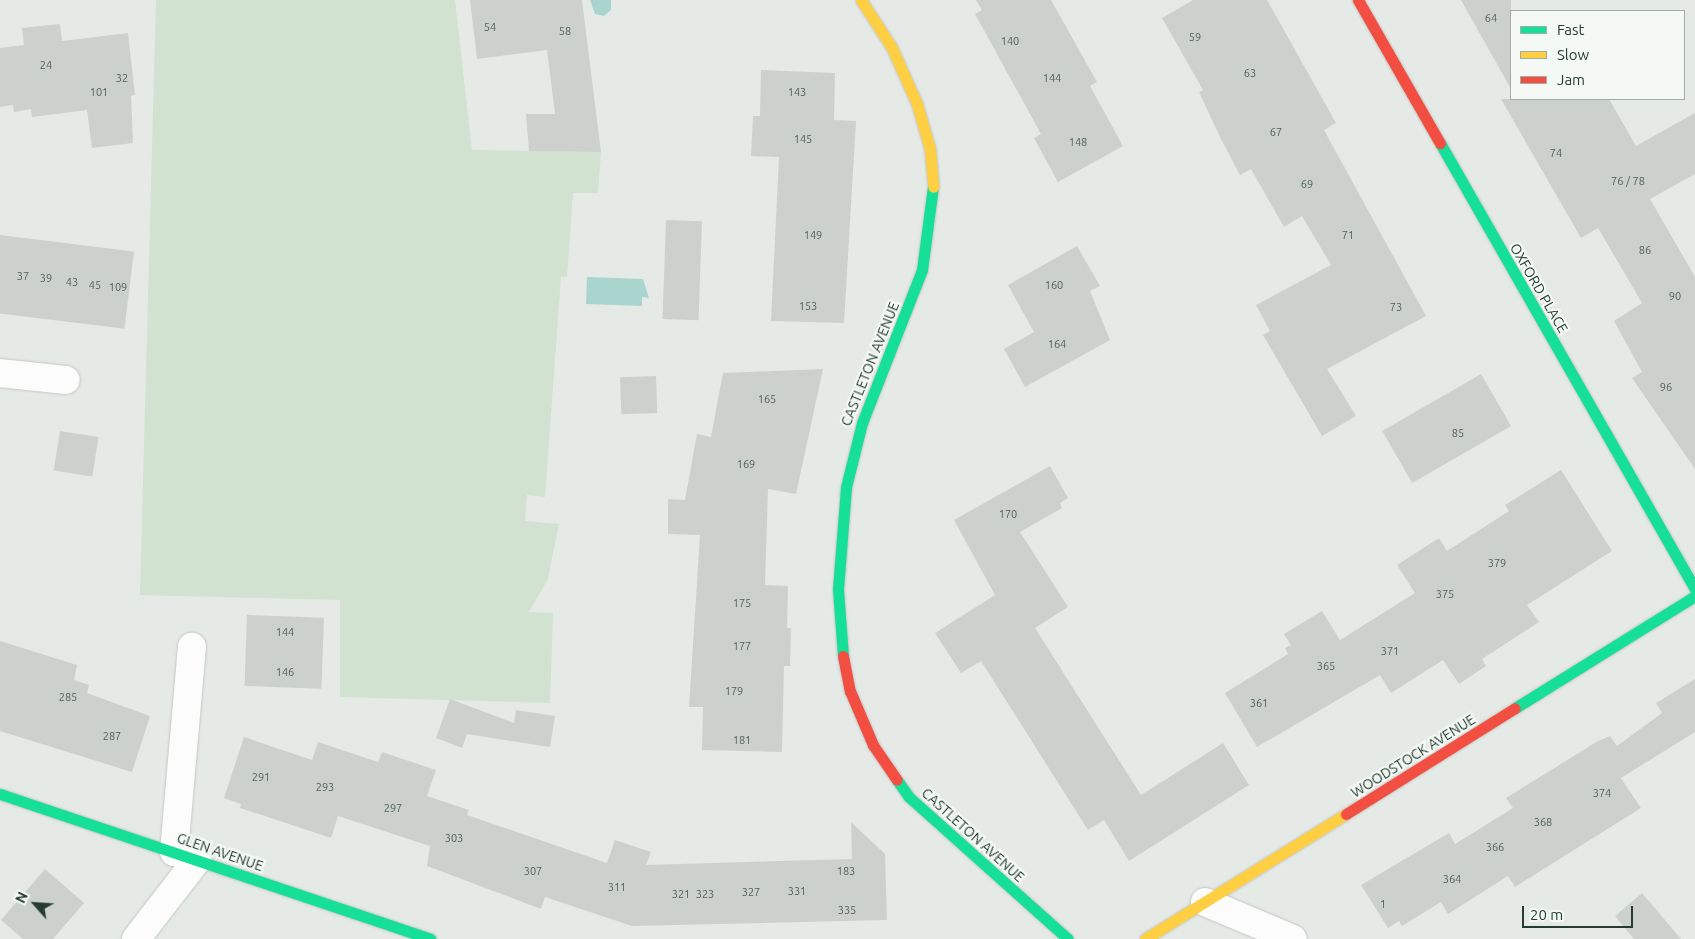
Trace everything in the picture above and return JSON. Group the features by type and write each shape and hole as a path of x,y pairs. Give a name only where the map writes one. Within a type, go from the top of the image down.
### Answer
{"street":[{"name":"CASTLETON AVENUE","path":"861,0 892,48 917,104 930,149 933,193 922,270 862,423 846,487 838,589 841,644 850,691 873,746 909,797 1068,939"},
{"name":"OXFORD PLACE","path":"1358,0 1695,589"},
{"path":"0,374 66,380"},
{"name":"WOODSTOCK AVENUE","path":"1145,939 1695,596"},
{"path":"136,939 186,856 192,647"},
{"name":"GLEN AVENUE","path":"0,794 430,939"},
{"path":"1205,902 1293,939"}],"green space":[{"path":"156,0 455,0 472,150 601,152 598,193 573,193 567,277 561,277 545,497 527,495 525,521 559,524 548,579 529,612 553,613 550,703 340,697 340,600 140,595"}],"water":[{"path":"590,0 611,0 611,10 604,16 595,14"},
{"path":"587,277 643,279 649,298 642,297 642,306 586,304"}],"building":[{"path":"470,0 582,0 601,152 529,151 526,114 555,114 547,50 477,59"},
{"path":"976,0 1051,0 1097,82 1090,86 1123,146 1058,182 1034,138 1041,134 975,14 982,10"},
{"path":"1193,0 1267,0 1336,123 1324,130 1426,316 1327,369 1356,416 1322,436 1263,335 1270,331 1256,305 1331,265 1302,216 1284,227 1251,169 1240,175 1221,139 1199,92 1203,90 1162,18"},
{"path":"1461,0 1511,0 1510,87"},
{"path":"60,24 62,41 128,33 135,95 131,96 133,143 92,148 87,110 32,117 31,109 14,112 13,105 0,107 0,48 24,45 22,28"},
{"path":"761,70 835,73 834,120 856,121 844,323 771,321 779,157 751,156 753,116 760,116"},
{"path":"1501,99 1610,100 1636,146 1695,113 1695,174 1650,199 1695,277 1695,469 1632,378 1642,372 1614,321 1642,303 1598,228 1581,238"},
{"path":"666,220 702,221 699,320 663,319"},
{"path":"0,235 134,251 124,329 0,314"},
{"path":"1077,246 1100,286 1090,291 1110,340 1025,387 1004,349 1034,332 1008,285"},
{"path":"823,369 796,494 768,489 765,585 788,586 787,628 791,628 790,666 784,666 782,752 702,750 703,707 689,707 700,535 668,534 668,499 685,500 697,434 711,437 723,373"},
{"path":"1481,374 1511,426 1412,483 1382,431"},
{"path":"656,376 657,413 621,414 620,377"},
{"path":"60,431 99,437 92,477 54,471"},
{"path":"1050,466 1068,498 1060,503 1062,508 1020,532 1068,607 1035,628 1141,795 1223,743 1249,785 1129,861 1104,820 1088,830 981,661 961,673 935,633 995,595 954,520"},
{"path":"1561,470 1612,551 1527,605 1539,622 1482,659 1486,666 1459,684 1443,660 1391,693 1380,675 1257,747 1225,693 1288,654 1285,648 1291,645 1284,634 1322,611 1340,640 1415,593 1397,565 1439,538 1447,551 1509,511 1505,505"},
{"path":"247,615 324,618 321,689 245,686"},
{"path":"0,641 77,665 74,680 89,685 87,693 150,716 132,772 0,731"},
{"path":"1695,679 1695,732 1621,778 1641,808 1515,887 1508,876 1448,914 1441,902 1402,926 1399,921 1388,928 1361,885 1449,833 1455,844 1513,808 1506,798 1598,741 1610,736 1617,746 1662,713 1656,703"},
{"path":"450,699 514,723 516,710 555,716 550,747 467,734 462,748 436,738"},
{"path":"244,737 312,760 318,742 378,762 382,752 436,770 427,796 469,810 467,815 607,863 615,840 651,852 646,865 852,859 851,822 885,854 887,920 632,926 545,897 541,909 427,866 430,846 338,816 331,838 240,808 241,804 224,798"},
{"path":"45,869 84,903 53,939 23,939 1,920"},
{"path":"1642,893 1681,939 1634,939 1615,916"}],"traffic: fast":[{"path":"1440,143 1695,589"},
{"path":"843,656 838,589 846,487 862,423 922,270 933,187"},
{"path":"1515,708 1695,596"},
{"path":"897,780 909,797 1068,939"},
{"path":"0,794 430,939"}],"traffic: slow":[{"path":"861,0 892,48 917,104 930,149 933,187"},
{"path":"1145,939 1346,814"}],"traffic: jam":[{"path":"1358,0 1440,143"},
{"path":"843,656 850,691 873,745 897,780"},
{"path":"1346,814 1515,708"}]}
